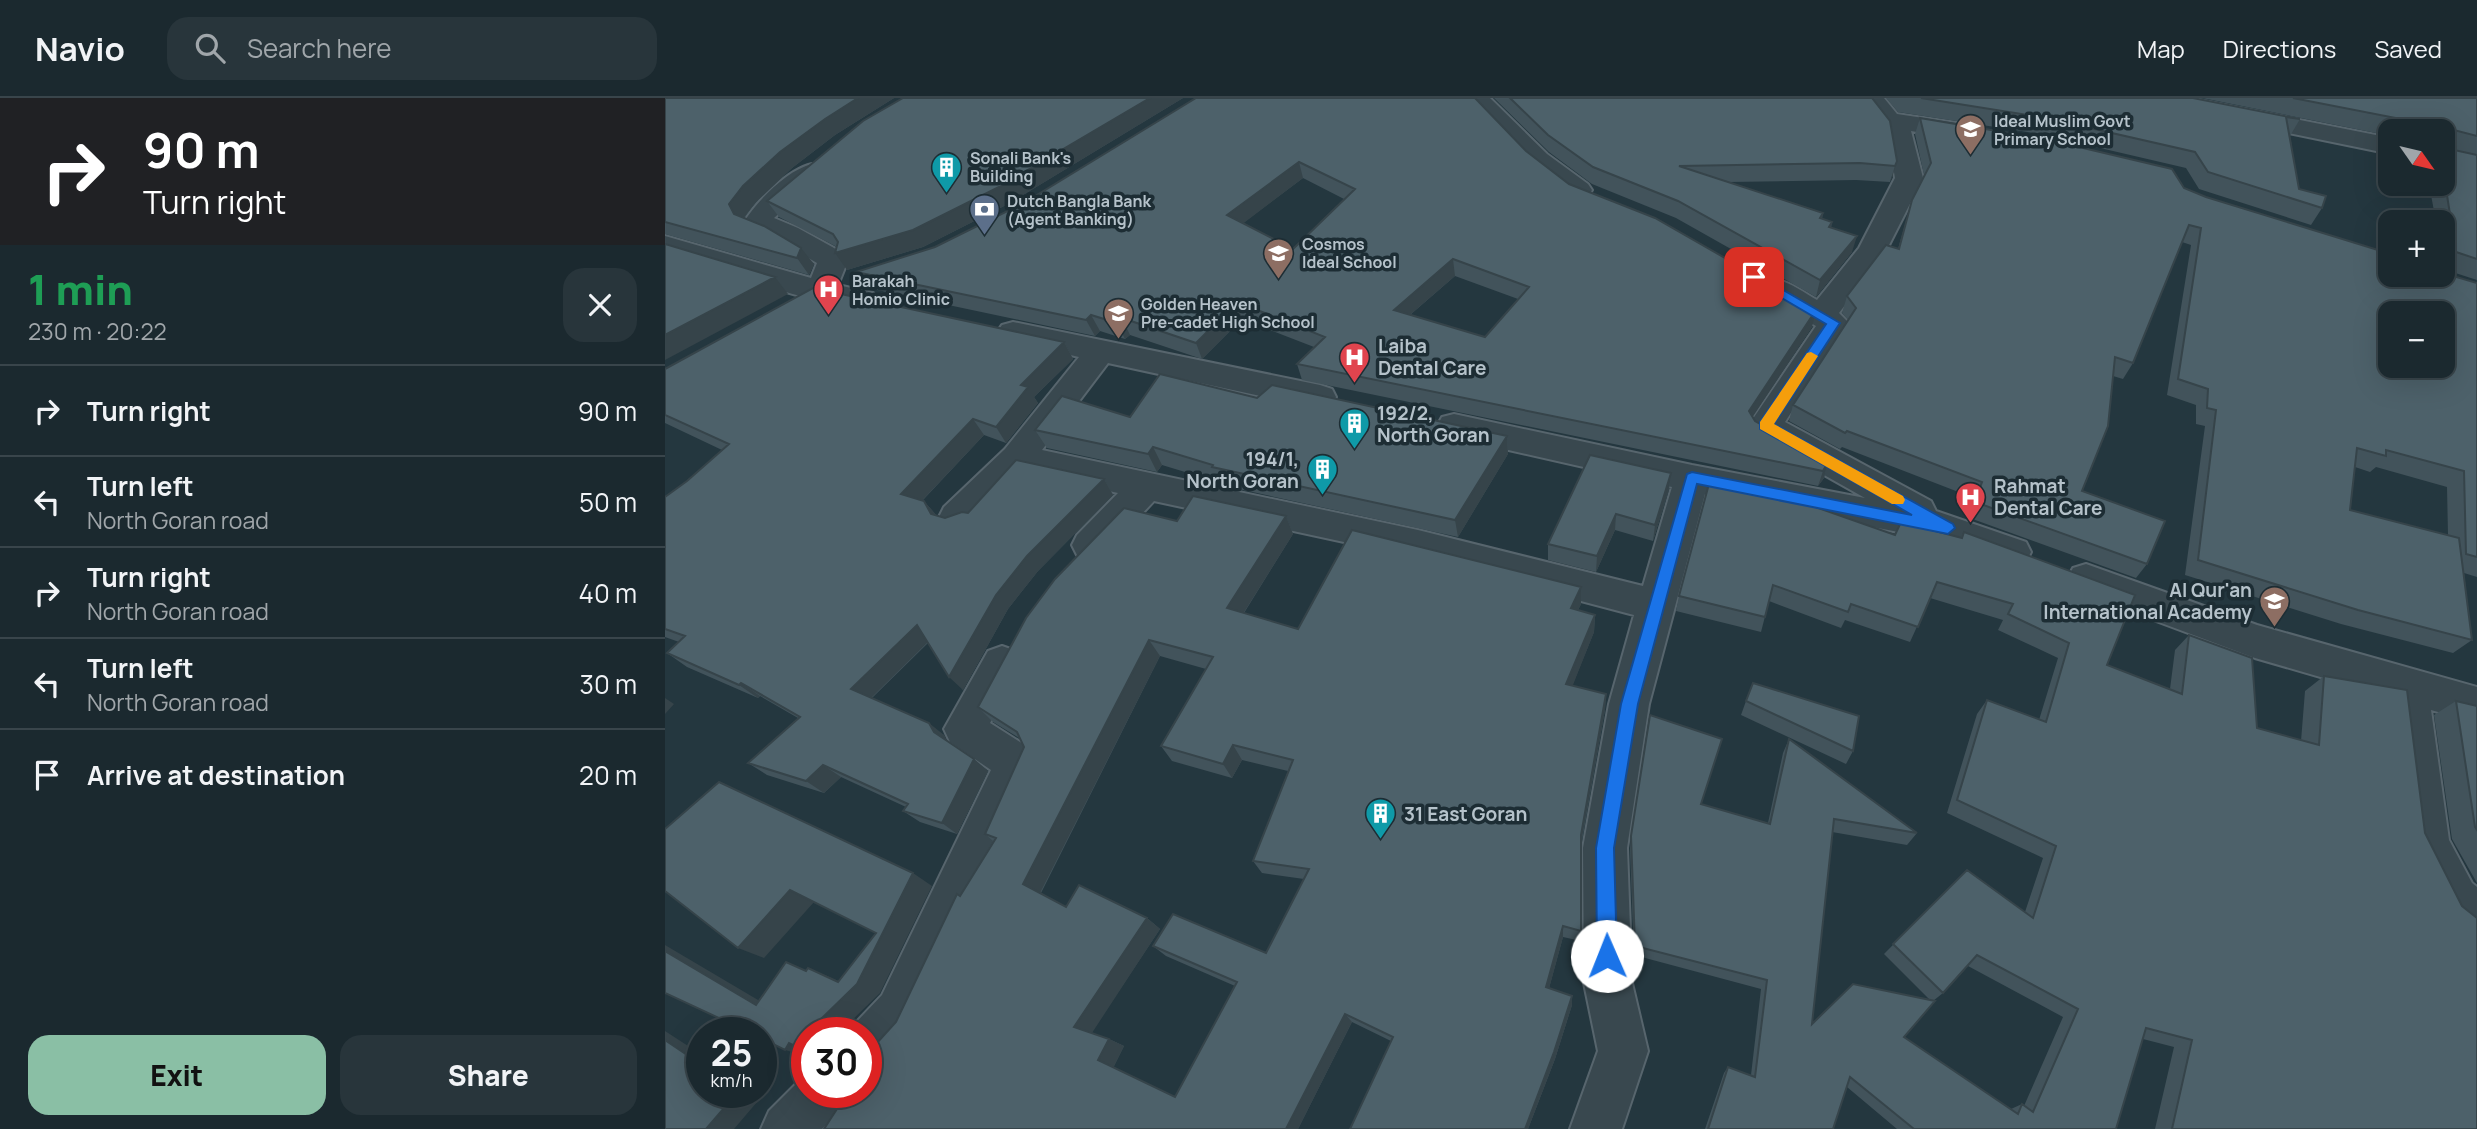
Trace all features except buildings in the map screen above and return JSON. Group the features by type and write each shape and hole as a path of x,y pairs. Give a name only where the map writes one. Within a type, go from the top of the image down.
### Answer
{"street":[{"path":"1476,98 1538,160 1581,192 1605,202"},
{"path":"2151,98 2378,143"},
{"path":"1880,109 1998,138"},
{"path":"1821,315 1872,251 1909,178 1901,135 1880,109"},
{"path":"821,291 832,260 788,234 758,222 767,208 831,156"},
{"path":"665,244 821,291 888,305"},
{"path":"1749,274 1834,323 1765,426 1948,528"},
{"path":"790,310 821,291 871,275"},
{"path":"981,325 1356,405"},
{"path":"957,517 1017,458 1101,350"},
{"path":"1423,420 1692,478 1948,528 2255,641 2477,705"},
{"path":"1017,458 1418,544 1655,605"},
{"path":"1596,1129 1623,1051 1608,983 1605,848 1629,704 1692,478"},
{"path":"1063,575 1146,485"},
{"path":"882,1030 899,1012 1016,763 965,729 1017,634"},
{"path":"2408,685 2427,844 2456,899 2477,916"},
{"path":"787,1129 807,1108"}],"slow traffic":[{"path":"1811,356 1765,426 1898,500"}],"place":[{"name":"Ideal Muslim Govt Primary School","path":"1971,157"},
{"name":"Sonali Bank's Building","path":"947,194"},
{"name":"Dutch Bangla Bank (Agent Banking)","path":"984,237"},
{"name":"Cosmos Ideal School","path":"1279,280"},
{"name":"Barakah Homio Clinic","path":"829,317"},
{"name":"Golden Heaven Pre-cadet High School","path":"1118,340"},
{"name":"Laiba Dental Care","path":"1355,384"},
{"name":"192/2, North Goran","path":"1354,451"},
{"name":"194/1, North Goran","path":"1322,497"},
{"name":"Rahmat Dental Care","path":"1971,524"},
{"name":"Al Qur'an International Academy","path":"2275,628"},
{"name":"31 East Goran","path":"1381,841"}],"route":[{"path":"1607,956 1605,848 1629,704 1692,478 1948,528 1765,426 1834,323 1754,277"}]}
